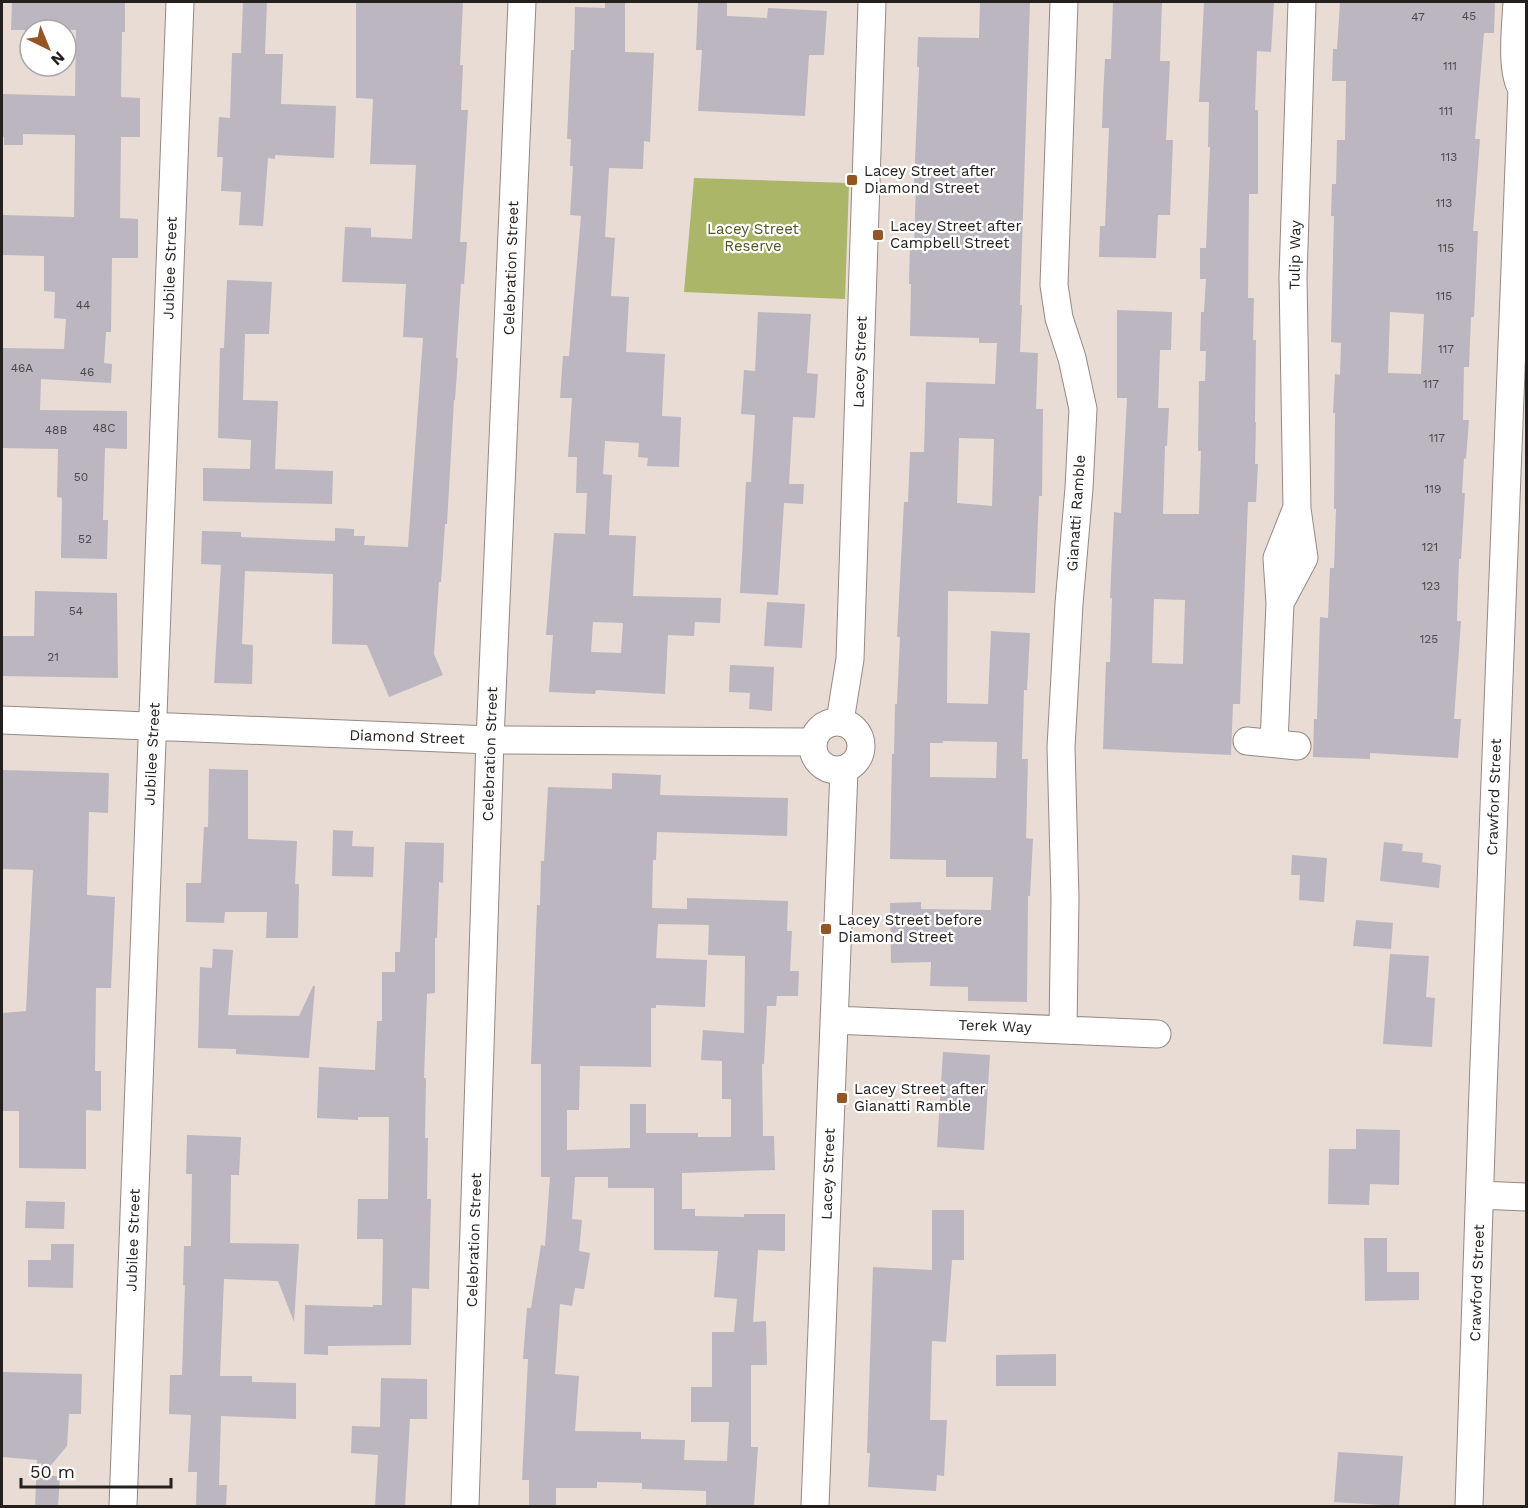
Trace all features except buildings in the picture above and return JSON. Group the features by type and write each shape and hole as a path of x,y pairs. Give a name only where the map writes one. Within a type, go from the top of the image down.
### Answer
{"street":[{"name":"Jubilee Street","path":"123,1506 180,2"},
{"name":"Celebration Street","path":"465,1506 490,740 522,2"},
{"name":"Lacey Street","path":"840,721 850,659 872,2"},
{"name":"Gianatti Ramble","path":"1063,1028 1065,898 1061,747 1083,409 1072,358 1059,318 1054,285 1064,2"},
{"name":"Tulip Way","path":"1273,743 1280,603 1304,558 1297,509 1293,278 1302,2"},
{"name":"Crawford Street","path":"1469,1506 1524,86 1518,83 1516,69 1517,2"},
{"name":"Diamond Street","path":"2,720 490,740 813,742"},
{"path":"840,721 854,728 861,739 862,751 857,762 844,770 826,769 816,760 813,742 818,731 829,723 840,721"},
{"name":"Lacey Street","path":"815,1506 844,770"},
{"name":"Terek Way","path":"834,1020 1063,1028 1157,1034"},
{"path":"1480,1195 1527,1197"}],"green space":[{"name":"Lacey Street Reserve","path":"694,178 849,183 845,299 684,292"}],"place":[{"name":"Lacey Street after Diamond Street","path":"852,180"},
{"name":"Lacey Street after Campbell Street","path":"878,235"},
{"name":"Lacey Street before Diamond Street","path":"826,929"},
{"name":"Lacey Street after Gianatti Ramble","path":"842,1098"}]}
